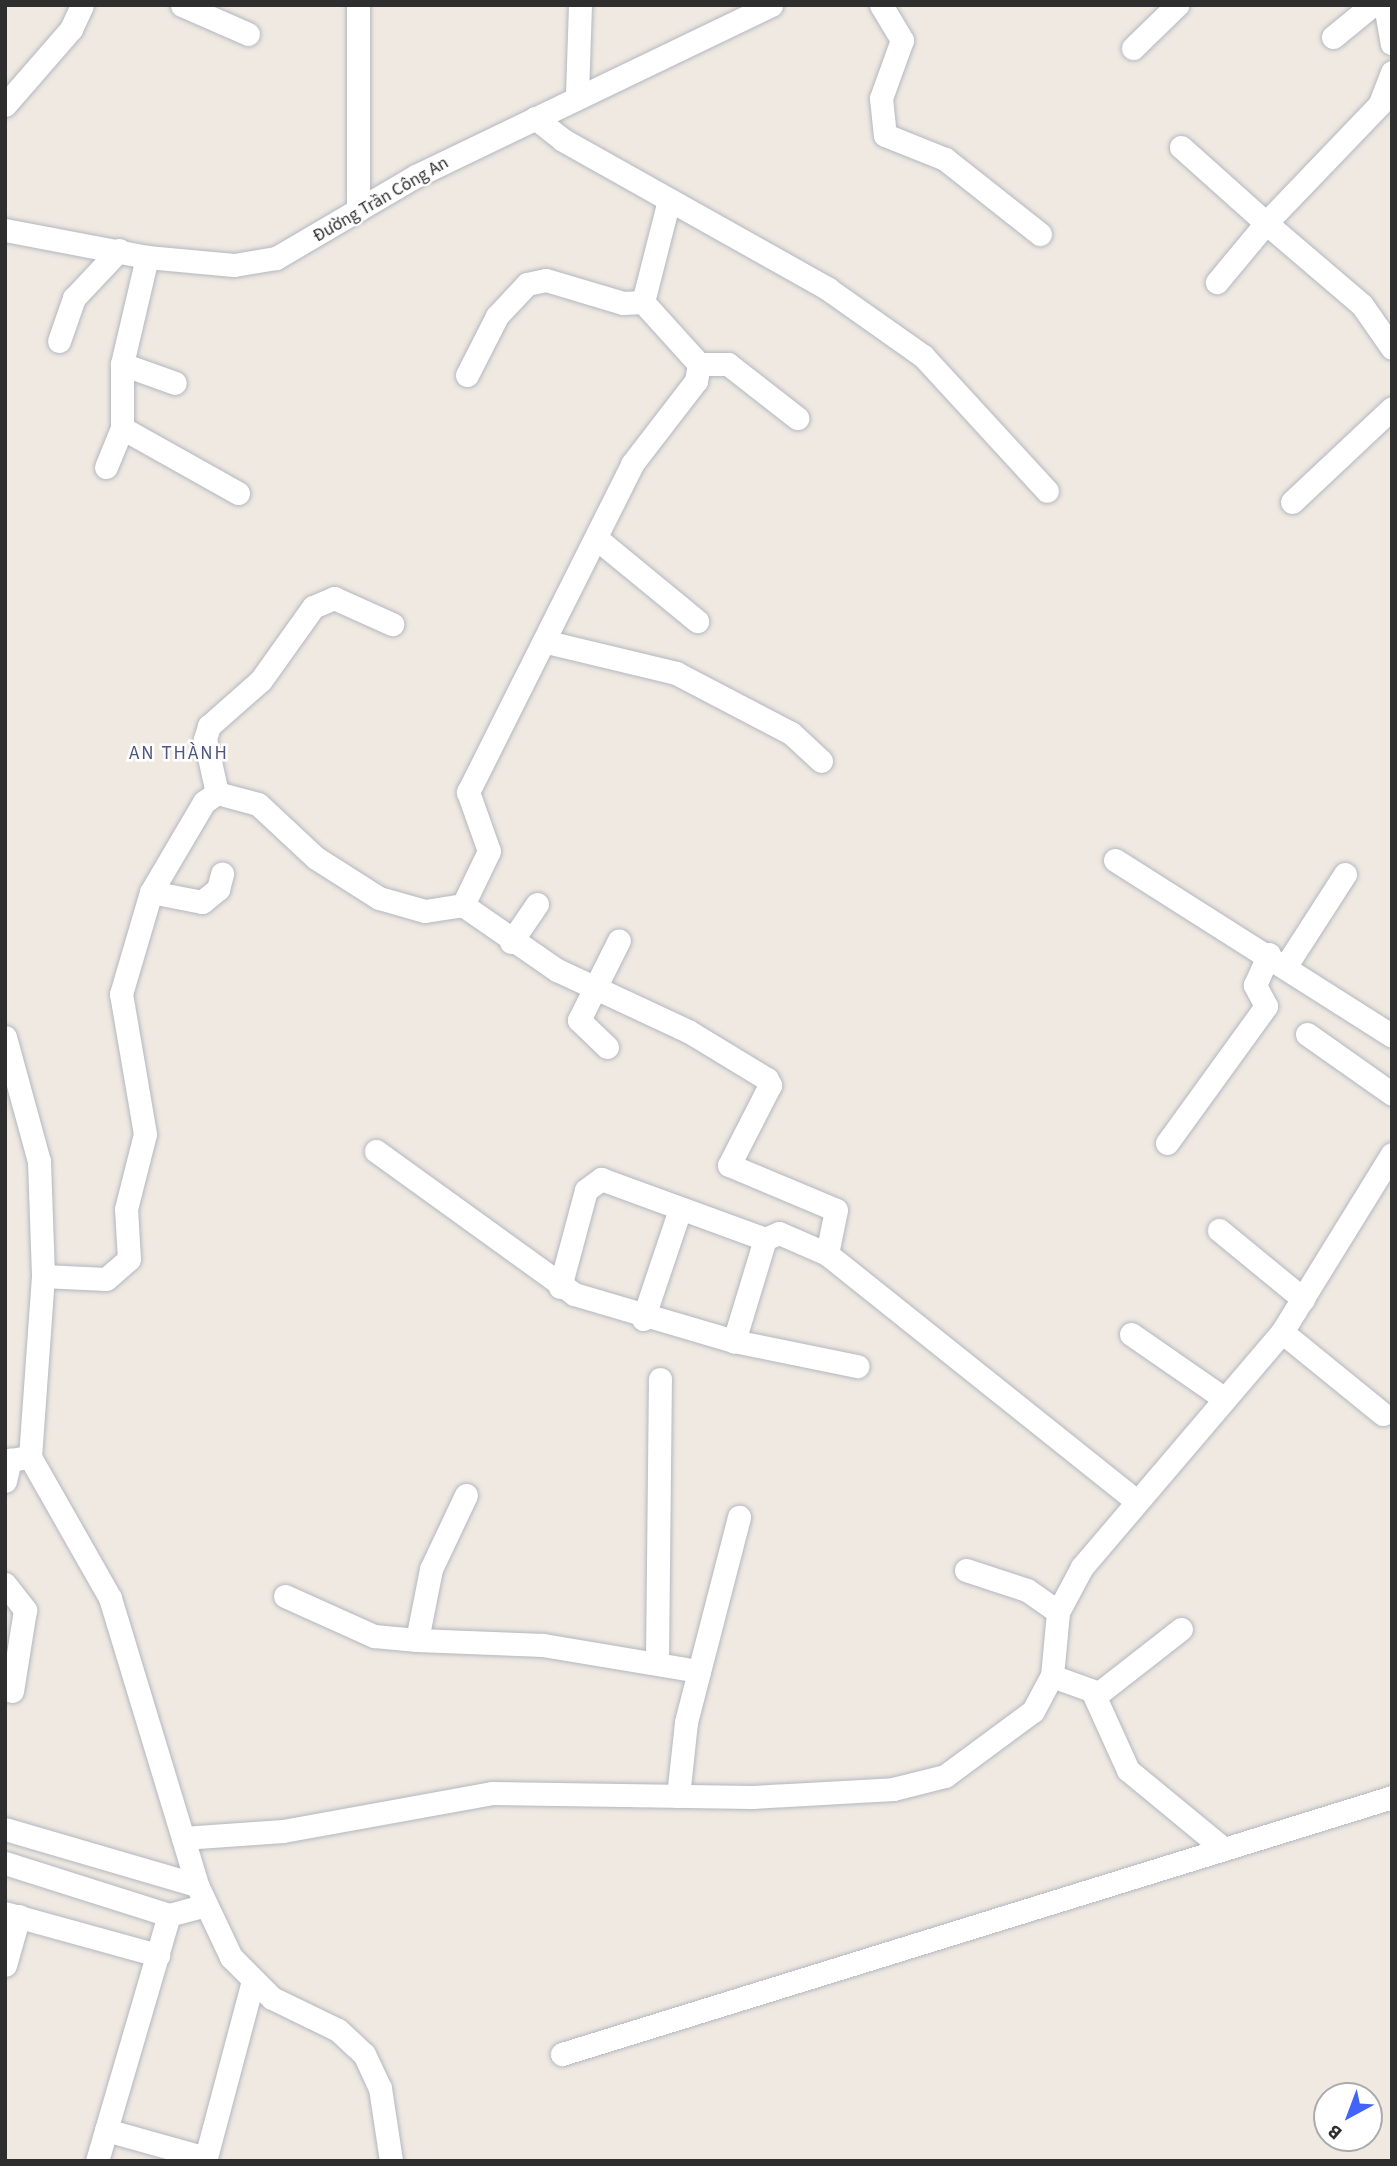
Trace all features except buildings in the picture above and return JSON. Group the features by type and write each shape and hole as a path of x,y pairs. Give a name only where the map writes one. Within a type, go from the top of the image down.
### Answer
{"street":[{"path":"5,105 71,29 82,5"},
{"path":"182,5 248,34"},
{"path":"358,5 358,210"},
{"path":"577,95 580,5"},
{"name":"Đường Trần Công An","path":"5,230 147,257 234,265 276,258 358,210 577,95 771,5"},
{"path":"881,5 902,40 881,98 885,135 946,159 1040,234"},
{"path":"1133,48 1177,5"},
{"path":"1333,37 1372,5"},
{"path":"1385,5 1392,43"},
{"path":"1217,282 1266,223 1380,104 1392,72"},
{"path":"535,118 669,200 828,289 923,356 1047,491"},
{"path":"1181,147 1362,305 1392,348"},
{"path":"643,302 669,200"},
{"path":"59,341 74,298 119,250"},
{"path":"106,467 122,428 122,364 147,257"},
{"path":"467,376 497,316 527,284 557,282 623,303 643,302"},
{"path":"643,302 699,364 728,364 797,418"},
{"path":"122,364 175,383"},
{"path":"463,905 489,850 468,792 547,642 632,464 696,381 699,364"},
{"path":"1292,502 1392,408"},
{"path":"122,428 238,494"},
{"path":"596,538 696,621"},
{"path":"216,793 205,739 209,726 261,680 313,607 334,598 392,624"},
{"path":"547,642 676,673 791,733 821,761"},
{"path":"43,1276 106,1279 129,1259 126,1209 145,1134 121,994 152,892 204,803 216,793"},
{"path":"216,793 258,804 316,858 379,898 425,911 463,905 511,942 591,986 688,1031 769,1082 729,1165 836,1210 827,1254"},
{"path":"1115,860 1278,959 1392,1036"},
{"path":"152,892 202,902 218,889 222,874"},
{"path":"1167,1143 1266,1006 1255,985 1345,874"},
{"path":"511,942 537,904"},
{"path":"607,1047 579,1020 591,986 619,940"},
{"path":"1307,1034 1392,1094"},
{"path":"5,1037 11,1087 39,1161 43,1276 13,1464 110,1598 202,1895 252,1984 338,2030 364,2053 380,2088 391,2161"},
{"path":"376,1151 560,1287 643,1320 858,1366"},
{"path":"183,1838 283,1831 492,1793 678,1796 893,1789 945,1776 990,1749 1033,1711 1052,1676 1058,1612 1082,1567 1135,1500 1282,1332 1392,1154"},
{"path":"560,1287 592,1181 765,1240"},
{"path":"643,1320 680,1209"},
{"path":"1219,1230 1303,1299"},
{"path":"734,1341 765,1240 779,1233 827,1254 1135,1500"},
{"path":"1282,1332 1382,1414"},
{"path":"1131,1334 1224,1399"},
{"path":"657,1661 660,1379"},
{"path":"417,1640 431,1569 466,1495"},
{"path":"678,1796 699,1671 739,1517"},
{"path":"966,1570 1027,1590 1058,1612"},
{"path":"5,1584 25,1610 12,1691"},
{"path":"285,1596 373,1636 543,1644 657,1661 699,1671"},
{"path":"1094,1695 1181,1629"},
{"path":"1052,1676 1094,1695 1128,1770 1224,1849"},
{"path":"562,2054 1392,1797"},
{"path":"5,1829 202,1895"},
{"path":"5,1863 169,1915"},
{"path":"97,2161 169,1915 202,1895"},
{"path":"5,1965 12,1915 158,1955"},
{"path":"106,2130 205,2159 252,1984"}],"district":[{"name":"AN THÀNH","path":"179,754"}]}
